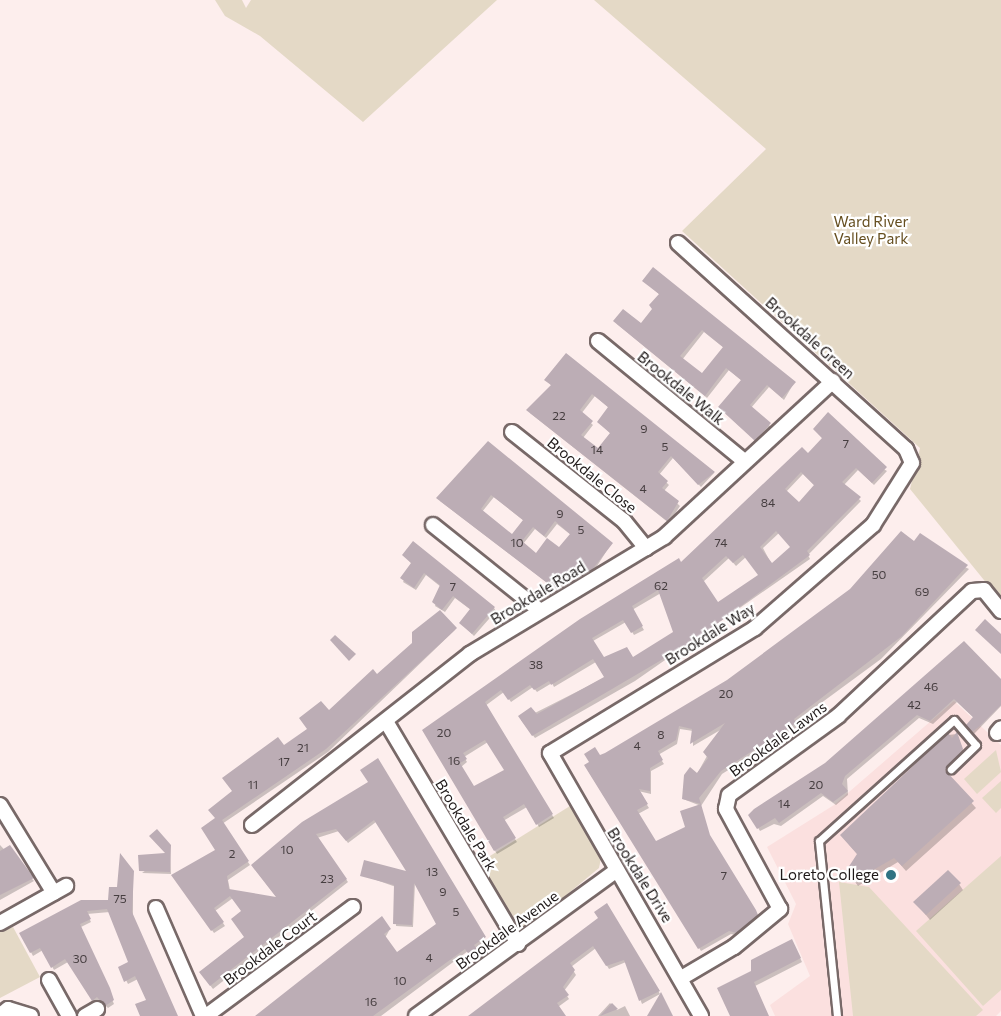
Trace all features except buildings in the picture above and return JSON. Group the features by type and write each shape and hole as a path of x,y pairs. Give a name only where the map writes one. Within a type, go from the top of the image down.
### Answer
{"street":[{"name":"Brookdale Green","path":"678,243 906,449 912,463"},
{"name":"Brookdale Walk","path":"598,341 744,461"},
{"name":"Brookdale Road","path":"252,825 387,723 430,683 538,609 646,548 690,516 744,461 832,381"},
{"name":"Brookdale Close","path":"512,432 624,521 646,548"},
{"name":"Brookdale Way","path":"550,753 755,628 873,525 912,463"},
{"path":"433,525 538,609"},
{"name":"Brookdale Lawns","path":"683,977 734,947 780,909 726,809 729,795 838,716 972,591 984,590 1001,611"},
{"name":"Brookdale Park","path":"387,723 518,944"},
{"name":"Brookdale Drive","path":"550,753 683,977 701,1016"},
{"path":"0,805 60,889 0,923"},
{"name":"Brookdale Avenue","path":"426,1013 618,870"},
{"name":"Brookdale Court","path":"204,1016 353,907"},
{"path":"156,908 204,1016"},
{"path":"49,980 69,1016"},
{"path":"0,1015 13,1009 31,1016"}],"lane":[{"path":"837,1016 819,841 954,720 976,745 951,769"}],"shaded area":[{"name":"Loreto College","path":"954,701 1001,745 1001,1011 996,1016 775,1016 770,1005 810,976 788,924 796,904 767,847 834,805"}],"green space":[{"path":"215,0 242,0 246,8 251,0 497,0 363,122 260,36 225,16"},
{"name":"Ward River Valley Park","path":"594,0 1001,0 1001,601 910,489 920,448 682,231 766,149"},
{"path":"996,750 1001,772 977,794 964,779"},
{"path":"1001,781 1001,808 996,813 982,798"},
{"path":"570,806 601,858 599,868 529,926 520,926 477,864"},
{"path":"1001,856 1001,990 983,1006 916,931"},
{"path":"839,882 869,887 983,1010 976,1016 853,1016"},
{"path":"13,927 40,977 0,998 0,932"}],"place":[{"name":"Loreto College","path":"891,875"}]}
